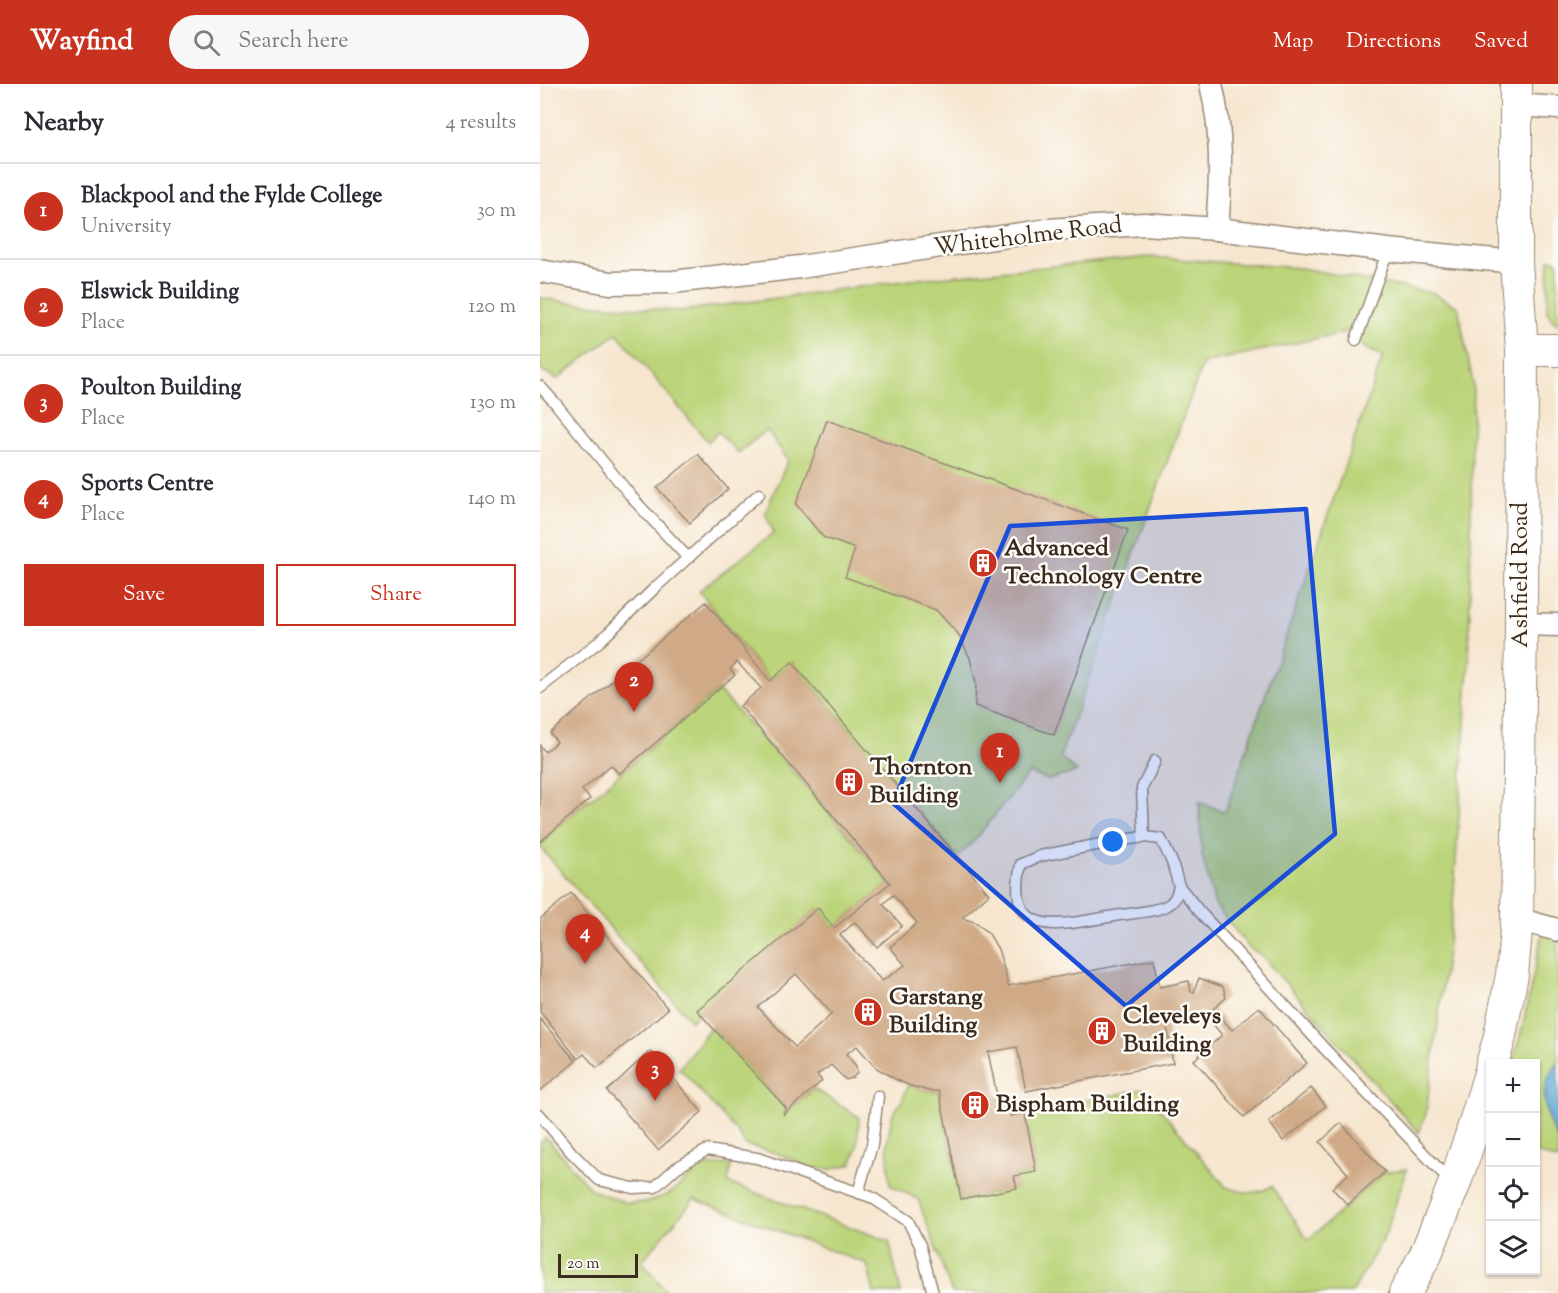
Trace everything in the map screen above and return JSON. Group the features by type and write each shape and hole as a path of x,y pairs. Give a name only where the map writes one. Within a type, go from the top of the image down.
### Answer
{"street":[{"path":"1211,84 1220,130 1221,182 1217,229"},
{"path":"1516,95 1558,108"},
{"name":"Ashfield Road","path":"1493,1059 1512,975 1517,919 1522,350 1516,262 1516,95"},
{"name":"Whiteholme Road","path":"540,271 610,283 673,282 800,267 1048,231 1144,224 1217,229 1388,250 1516,262"},
{"path":"1522,350 1558,350"},
{"path":"1521,624 1558,625"},
{"path":"1517,919 1558,930"},
{"path":"1404,1293 1425,1256 1454,1185 1486,1086"}],"lane":[{"path":"1356,340 1388,250"},
{"path":"540,386 635,501 688,558"},
{"path":"540,688 600,641 759,494"},
{"path":"1144,837 1142,788 1155,761"},
{"path":"1179,886 1176,898 1165,907 1081,922 1049,924 1034,921 1025,915 1018,897 1021,864 1040,856 1144,837 1161,839 1172,862 1179,886 1207,920 1454,1185"},
{"path":"858,1192 872,1145 879,1096"},
{"path":"540,1115 572,1153 599,1180 633,1188 655,1187 676,1168 707,1150 757,1158 871,1197 908,1221 920,1245 933,1293"}],"highlighted area":[{"path":"1306,509 1335,834 1126,1006 893,803 1010,526"}],"green space":[{"path":"1149,257 1301,268 1433,293 1458,307 1473,384 1469,661 1453,905 1426,1113 1419,1133 1260,954 1250,949 1215,905 1202,855 1199,802 1225,812 1383,356 1366,349 1347,332 1203,363 1060,757 1077,772 1048,780 1029,773 974,841 958,857 792,662 770,681 699,591 774,533 765,513 788,460 767,430 738,453 718,432 708,442 617,333 557,379 540,369 540,298 572,303 680,311 918,279"},
{"path":"1549,259 1558,261 1558,324 1547,312"},
{"path":"718,690 791,769 890,883 834,928 818,908 691,1021 540,847 540,842"},
{"path":"1543,931 1558,935 1558,1160 1540,1154 1540,1059 1513,1059"},
{"path":"711,1026 786,1108 784,1114 814,1089 859,1117 857,1148 851,1164 831,1169 813,1168 776,1153 746,1145 738,1133 679,1069"},
{"path":"908,1085 929,1091 939,1091 961,1199 1016,1188 1014,1176 1036,1172 1025,1113 1143,1089 1226,1187 1249,1193 1272,1186 1308,1240 1385,1172 1407,1169 1386,1233 1352,1293 952,1293 918,1199 890,1185 887,1144 892,1116 902,1101"},
{"path":"546,1137 591,1190 627,1203 649,1202 671,1193 704,1166 731,1164 728,1183 889,1241 901,1293 874,1293 867,1264 694,1199 642,1261 667,1293 540,1293 540,1143"}],"water":[{"path":"1558,1061 1558,1139 1548,1118 1545,1093 1549,1076"}],"building":[{"name":"Advanced Technology Centre","path":"827,420 1128,530 1054,735 975,706 976,683 970,658 958,634 936,610 845,577 855,549 823,537 796,504"},
{"path":"698,454 728,489 690,523 657,488"},
{"path":"706,602 770,681 792,662 989,894 962,918 977,923 989,934 998,949 1008,986 1154,959 1160,987 1189,981 1191,992 1194,992 1199,978 1223,987 1226,998 1213,1009 1232,1030 1259,1007 1307,1063 1244,1117 1194,1060 1222,1035 1203,1012 1166,1020 1173,1063 1026,1091 1017,1047 988,1052 997,1096 1005,1095 1010,1116 1025,1113 1036,1172 1014,1176 1017,1188 961,1199 939,1091 929,1091 895,1079 875,1067 857,1046 846,1054 856,1066 857,1073 852,1078 846,1080 831,1065 817,1075 822,1081 783,1115 786,1108 697,1010 818,908 834,928 890,883 740,706 761,688 737,662 730,669 735,675 619,774 611,765 582,790 590,799 540,842 540,745 545,752 557,742 550,733","holes":["893,895 917,923 890,947 905,965 882,981 840,935 855,922 877,947 902,926 883,904","796,974 832,1014 795,1047 758,1007"]},
{"path":"571,893 668,1009 597,1068 584,1054 578,1059 540,1012 540,919"},
{"path":"540,1019 576,1061 540,1091"},
{"path":"650,1051 702,1112 658,1150 607,1091"},
{"path":"1311,1088 1326,1106 1283,1141 1269,1122"},
{"path":"1341,1123 1385,1172 1348,1205 1332,1188 1348,1174 1320,1142"}],"place":[{"name":"Advanced Technology Centre","path":"983,563"},
{"name":"Elswick Building","path":"634,712"},
{"name":"Thornton Building","path":"849,782"},
{"name":"Blackpool and the Fylde College","path":"1000,783"},
{"name":"Sports Centre","path":"585,964"},
{"name":"Garstang Building","path":"868,1012"},
{"name":"Cleveleys Building","path":"1102,1031"},
{"name":"Poulton Building","path":"655,1101"},
{"name":"Bispham Building","path":"975,1105"}]}
